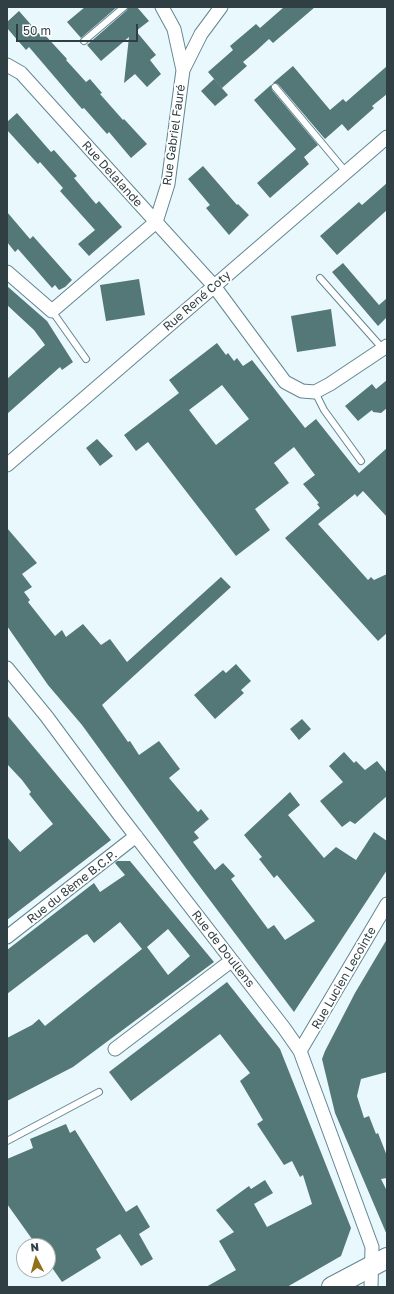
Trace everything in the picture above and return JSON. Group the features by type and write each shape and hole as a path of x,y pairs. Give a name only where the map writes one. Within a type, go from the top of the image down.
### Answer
{"main road":[{"path":"332,1287 380,1262"}],"street":[{"name":"Rue Gabriel Fauré","path":"162,7 174,29 183,70"},
{"name":"Rue Gabriel Fauré","path":"156,222 168,184 183,70 201,34 221,7"},
{"name":"Rue Delalande","path":"7,65 20,73 214,286 285,382 302,391 315,392"},
{"name":"Rue René Coty","path":"7,465 387,137"},
{"path":"7,272 52,311 156,222"},
{"path":"315,392 330,384 385,348"},
{"name":"Rue de Doullens","path":"7,668 284,1028 300,1051 372,1247 380,1262 371,1287"},
{"name":"Rue du 8ème B.C.P.","path":"7,938 136,836"},
{"name":"Rue Lucien Lecointe","path":"300,1051 387,904"},
{"path":"115,1049 231,961"}],"lane":[{"path":"84,41 124,7"},
{"path":"275,87 346,172"},
{"path":"320,278 385,348"},
{"path":"52,311 86,359"},
{"path":"315,392 324,410 361,461"},
{"path":"7,1141 99,1092"}],"building":[{"path":"85,7 117,7 81,38 67,22"},
{"path":"128,7 137,7 149,21 136,31 156,55 150,60 161,74 147,87 135,74 124,83 129,37 101,61 87,45 127,10"},
{"path":"284,7 315,7 273,43 269,39 243,62 247,66 222,88 208,72 233,50 230,46 256,24 260,28"},
{"path":"19,11 41,36 44,34 86,82 90,79 102,93 100,94 147,144 131,158 109,132 107,134 84,108 82,109 29,47 26,50 7,28 7,22"},
{"path":"293,66 330,110 343,99 346,102 387,66 387,94 372,106 374,108 348,131 342,124 325,139 278,84 273,83"},
{"path":"214,79 228,95 215,106 201,91"},
{"path":"271,85 272,90 318,145 304,157 309,164 270,198 257,183 296,149 254,100"},
{"path":"17,113 51,152 54,150 77,176 74,178 96,204 99,201 122,227 89,256 78,244 95,230 60,191 63,188 40,162 38,164 7,130 7,122"},
{"path":"203,166 237,205 238,204 249,215 229,235 206,208 210,205 188,179"},
{"path":"387,183 387,210 337,255 320,236 359,202 362,205"},
{"path":"7,212 30,239 33,236 72,280 65,287 59,290 55,285 52,288 18,249 15,252 7,242"},
{"path":"343,263 379,305 387,298 387,317 378,326 332,272"},
{"path":"139,279 145,315 106,321 100,285"},
{"path":"7,286 47,321 73,362 62,370 60,367 7,414 7,379 45,345 34,330 7,305"},
{"path":"331,309 336,346 297,352 291,316"},
{"path":"217,343 226,355 228,353 234,361 237,358 243,366 252,360 305,428 316,419 359,473 387,448 387,517 363,491 357,497 355,494 318,524 368,580 371,577 374,580 387,574 387,633 378,641 285,538 320,508 317,504 319,503 303,484 315,475 294,447 274,463 289,483 255,509 270,530 236,556 148,442 136,451 124,435 179,393 169,380","holes":["222,385 249,419 216,445 189,410"]},
{"path":"387,380 387,408 381,413 373,412 372,410 358,421 345,406 372,384 376,389"},
{"path":"97,439 113,456 100,466 86,448"},
{"path":"7,528 37,563 22,574 32,587 24,592 30,600 28,602 55,636 62,630 66,637 83,624 101,645 110,639 127,662 221,577 231,587 102,705 139,755 159,741 180,769 169,778 198,812 201,809 209,819 194,832 199,838 193,842 215,870 223,863 235,876 231,879 268,929 274,925 285,940 315,921 277,875 274,878 259,859 262,857 244,835 290,792 300,805 288,815 324,858 336,847 356,860 374,832 387,841 387,870 294,1012 191,875 82,725 48,685 7,626"},
{"path":"236,664 251,681 241,690 244,693 215,719 194,695 223,670 226,673"},
{"path":"7,715 111,840 7,920 7,837 20,852 53,824 29,794 31,792 22,780 7,764"},
{"path":"302,719 311,729 299,740 290,729"},
{"path":"344,752 354,763 356,761 365,770 377,761 387,773 387,796 355,824 350,821 342,827 320,801 343,782 329,766"},
{"path":"117,861 130,861 214,962 73,1067 7,1101 7,1038 32,1025 39,1019 45,1026 142,949 120,922 94,943 87,934 83,936 7,994 7,950 94,883 100,892 125,875 115,863","holes":["168,929 190,956 168,975 147,947"]},
{"path":"387,939 387,1072 361,1079 357,1096 364,1118 369,1116 376,1134 378,1133 387,1156 387,1178 381,1179 387,1191 387,1235 335,1113 322,1059 355,993"},
{"path":"227,982 280,1049 351,1228 341,1256 287,1287 206,1287 236,1270 219,1241 234,1232 216,1210 249,1186 251,1189 265,1180 273,1193 254,1204 267,1227 312,1204 303,1175 300,1177 292,1161 284,1165 257,1124 263,1120 240,1081 250,1073 220,1034 131,1101 109,1072"},
{"path":"66,1124 70,1133 75,1130 126,1212 137,1205 150,1227 139,1234 153,1259 141,1266 120,1234 96,1249 101,1258 62,1282 56,1273 56,1238 31,1238 7,1204 7,1159 33,1148 30,1139"}]}
